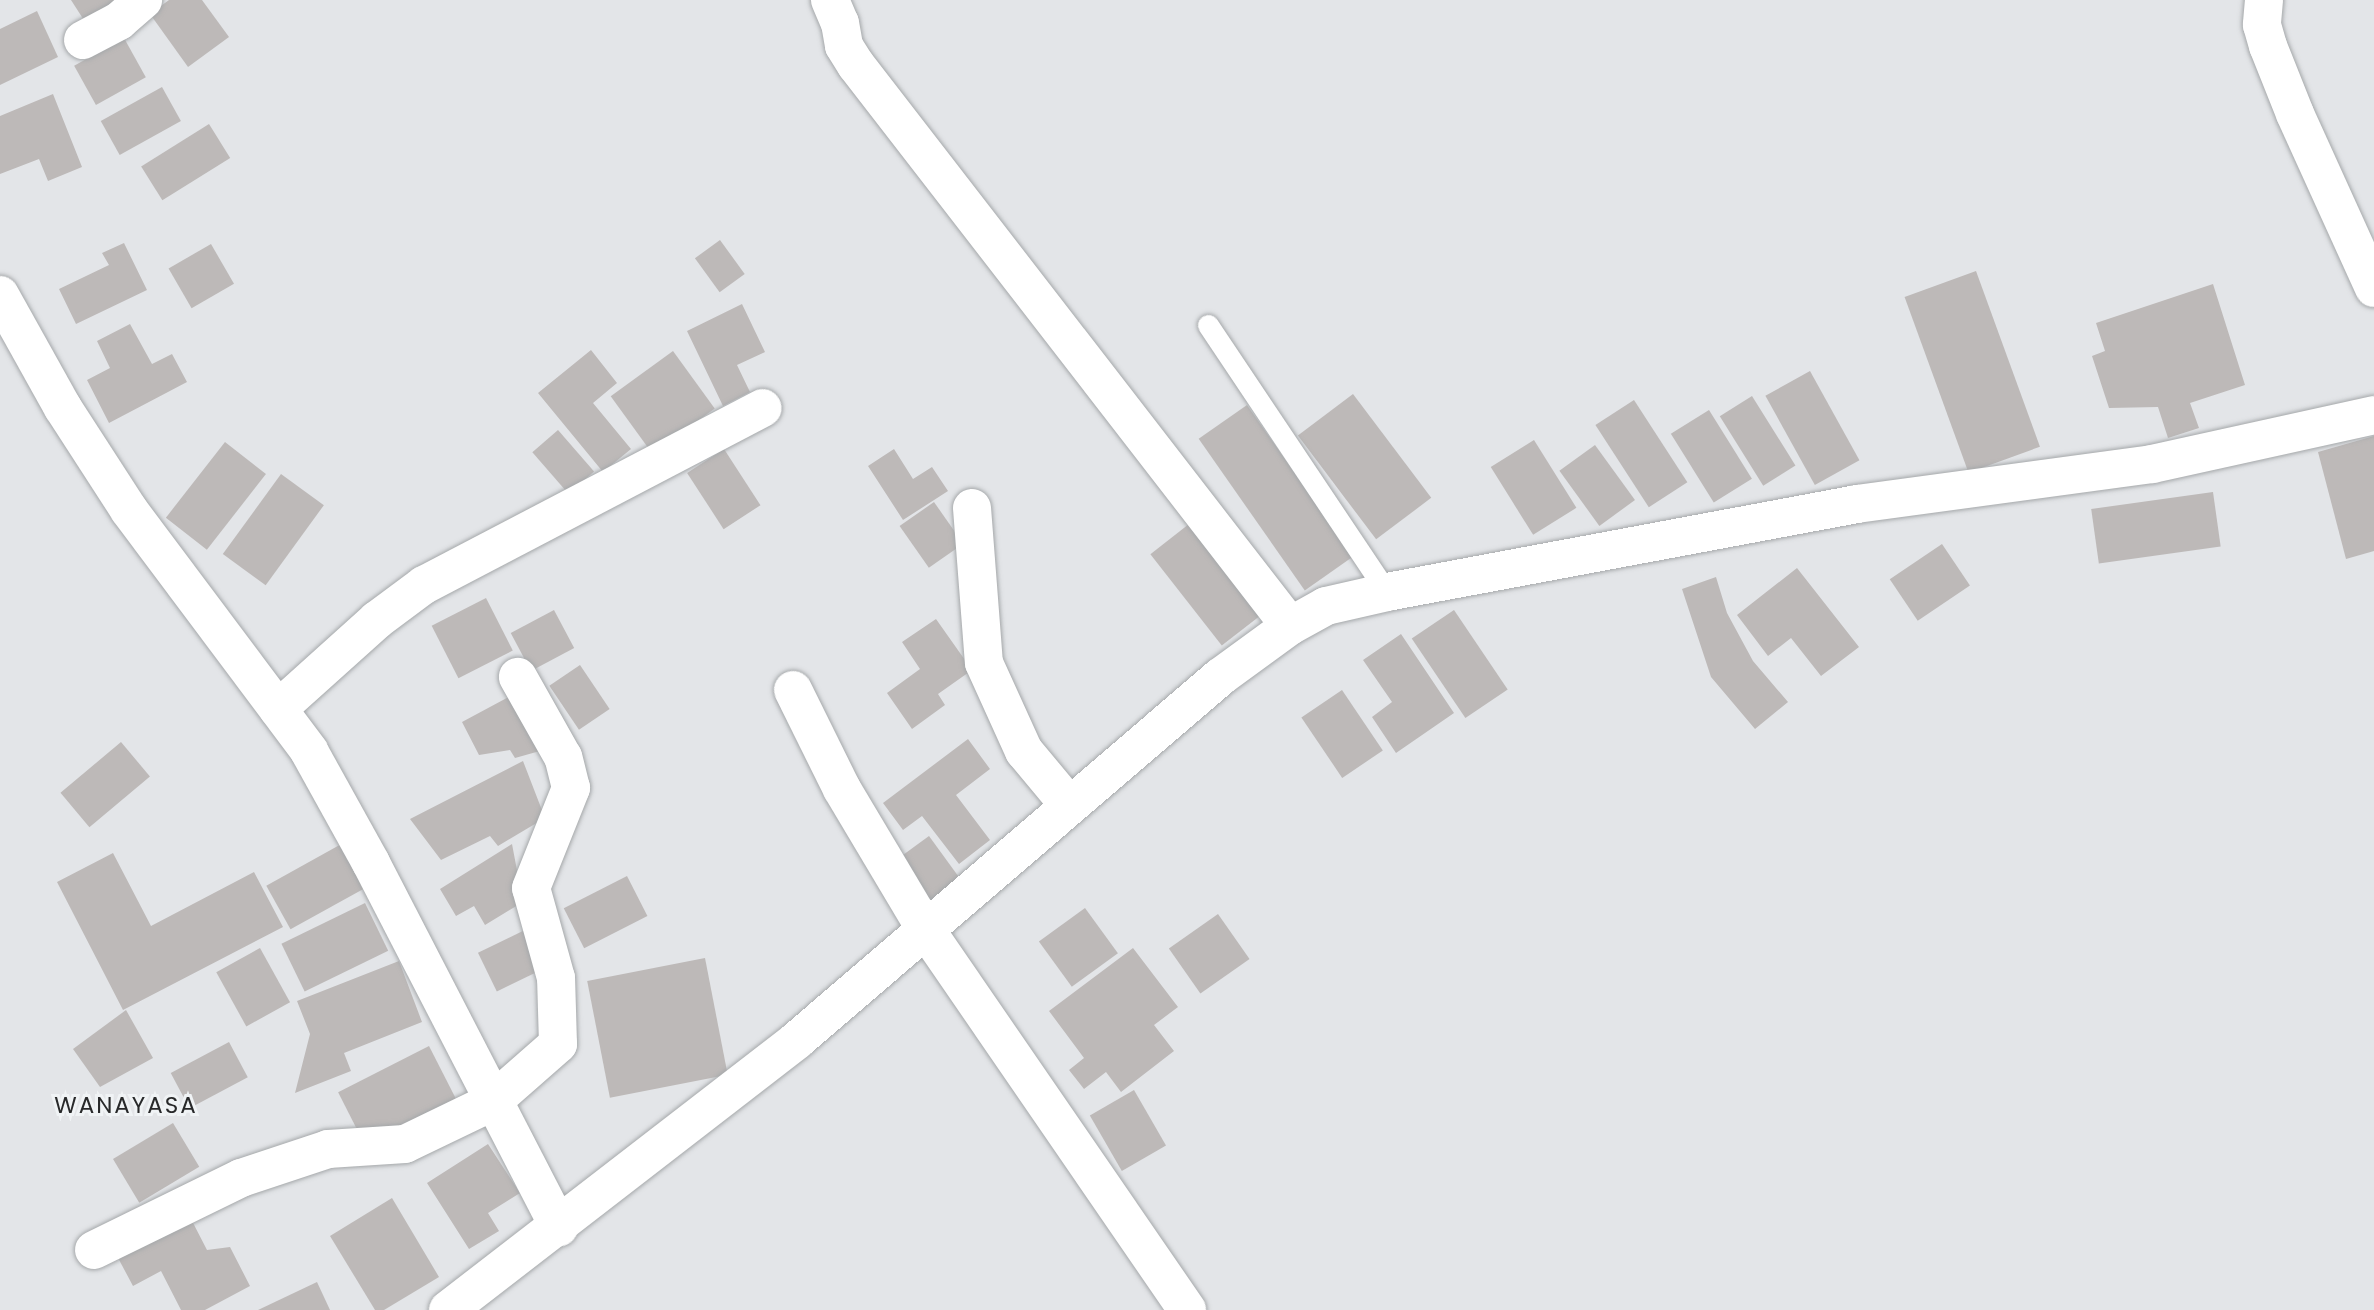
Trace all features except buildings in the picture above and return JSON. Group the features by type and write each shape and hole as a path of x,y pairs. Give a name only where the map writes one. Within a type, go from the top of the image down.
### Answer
{"street":[{"path":"83,40 119,21 143,0"},
{"path":"830,0 841,23 844,46 856,65 1290,626"},
{"path":"2264,0 2262,25 2269,46 2295,114 2374,288"},
{"path":"0,295 63,408 129,510 309,751 371,863 492,1102 559,1227"},
{"path":"278,709 377,620 424,586 762,408"},
{"path":"448,1310 559,1227 797,1040 1220,677 1290,626 1326,606 1387,592 1857,504 2152,464 2374,415"},
{"path":"972,508 984,663 1024,751 1069,805"},
{"path":"94,1250 240,1178 328,1149 405,1144 492,1102 558,1044 556,978 531,888 571,788 563,757 518,677"},
{"path":"793,690 842,789 926,930 1187,1310"}],"lane":[{"path":"1208,325 1387,592"}],"district":[{"name":"WANAYASA","path":"126,1105"}]}
